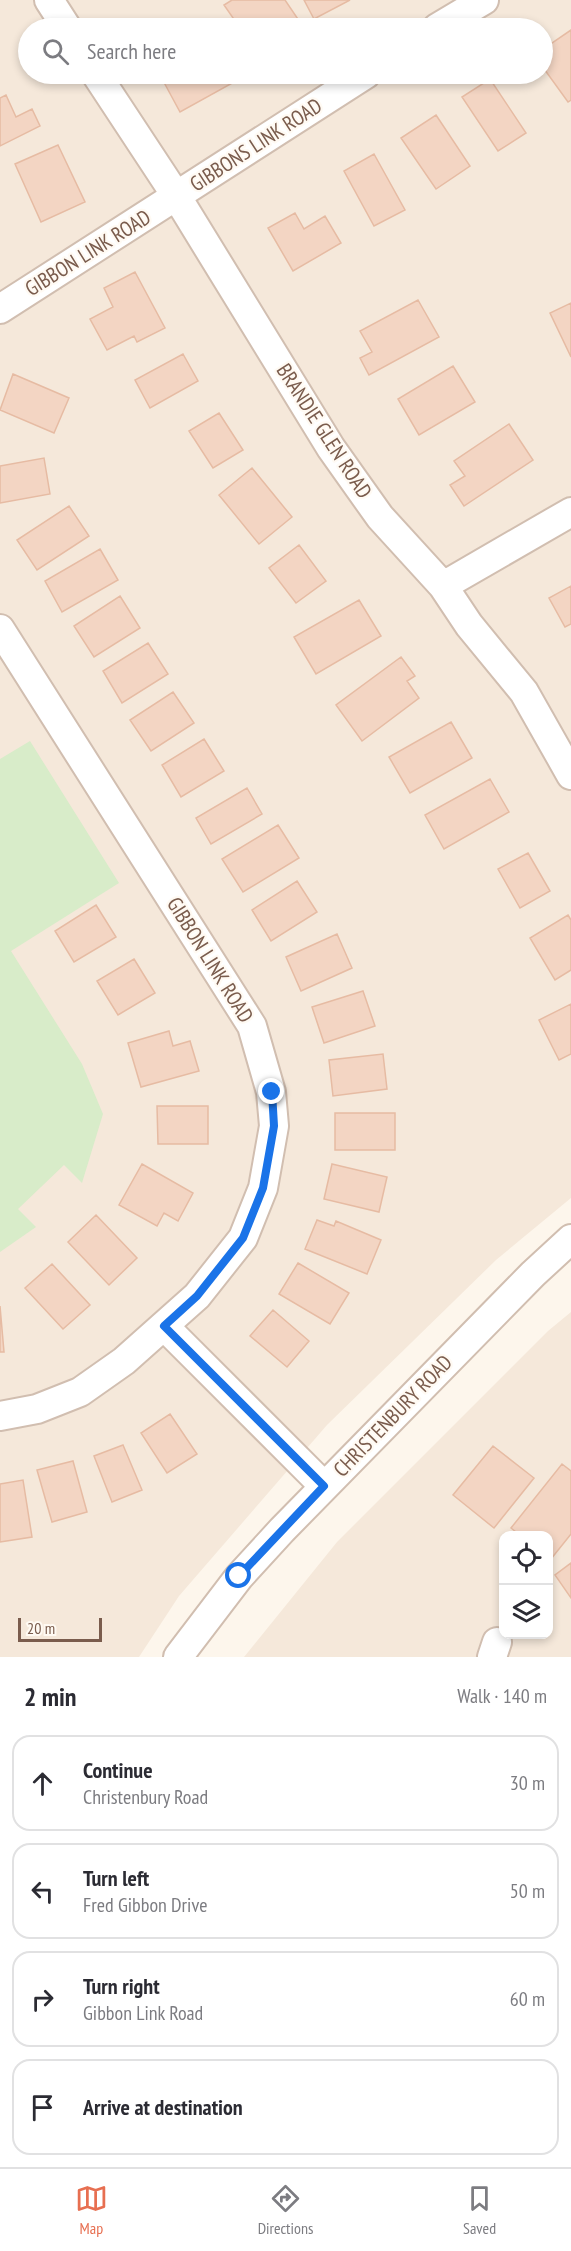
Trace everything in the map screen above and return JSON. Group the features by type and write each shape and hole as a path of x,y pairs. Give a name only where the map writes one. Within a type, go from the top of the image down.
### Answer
{"street":[{"path":"49,0 61,18"},
{"path":"454,18 484,0"},
{"name":"BRANDIE GLEN ROAD","path":"103,84 177,197 331,448 380,517 443,586 470,625 524,692 571,775"},
{"name":"GIBBONS LINK ROAD","path":"177,197 351,84"},
{"name":"GIBBON LINK ROAD","path":"0,309 177,197"},
{"path":"443,586 571,512"},
{"name":"GIBBON LINK ROAD","path":"0,629 252,1026 272,1092 274,1126 263,1188 243,1238 197,1296 124,1360 80,1392 37,1408 0,1416"},
{"name":"CHRISTENBURY ROAD","path":"178,1657 239,1576 324,1486 533,1274 571,1239"},
{"path":"164,1326 324,1486"}],"shaded area":[{"path":"0,0 571,0 571,1198 496,1260 327,1425 179,1596 139,1657 0,1657"},
{"path":"571,1312 571,1657 244,1657 337,1542 548,1331"}],"green space":[{"path":"30,741 119,883 11,951 82,1064 103,1114 82,1183 64,1165 18,1209 36,1227 0,1252 0,759"}],"building":[{"path":"232,0 285,0 297,18 233,18 224,5"},
{"path":"304,0 350,0 316,18 313,18"},
{"path":"571,30 571,100 568,102 553,81 553,42"},
{"path":"165,84 231,84 180,112"},
{"path":"482,84 493,84 526,133 498,151 462,97"},
{"path":"6,95 16,117 32,109 40,126 0,146 0,98"},
{"path":"436,115 470,166 436,189 401,138"},
{"path":"58,145 85,202 41,222 15,164"},
{"path":"374,154 405,210 374,226 344,171"},
{"path":"295,213 304,229 325,216 341,243 293,271 268,228"},
{"path":"135,272 165,328 137,342 134,336 107,350 90,319 113,307 104,288"},
{"path":"418,300 439,337 369,375 360,358 372,352 360,331"},
{"path":"571,303 571,357 550,313"},
{"path":"183,354 198,381 150,408 135,380"},
{"path":"453,366 475,402 419,435 398,399"},
{"path":"13,374 69,398 54,433 0,410"},
{"path":"219,413 243,450 213,468 189,431"},
{"path":"509,424 533,460 464,506 450,485 465,476 454,461"},
{"path":"44,458 50,494 0,503 0,466"},
{"path":"252,468 292,517 259,544 219,495"},
{"path":"69,506 89,536 37,570 17,540"},
{"path":"299,545 326,581 296,603 269,568"},
{"path":"100,549 118,580 62,612 45,581"},
{"path":"571,586 571,624 565,627 549,598"},
{"path":"120,596 140,628 94,657 74,626"},
{"path":"359,600 381,636 316,674 294,637"},
{"path":"148,643 168,674 122,703 103,671"},
{"path":"401,657 415,676 407,681 419,698 362,741 336,705"},
{"path":"173,692 194,723 151,751 130,720"},
{"path":"451,722 472,758 410,793 389,757"},
{"path":"204,739 224,771 181,797 162,765"},
{"path":"490,779 509,812 444,849 425,815"},
{"path":"247,788 262,814 211,844 196,818"},
{"path":"278,825 299,858 243,892 222,859"},
{"path":"528,853 550,891 520,908 498,869"},
{"path":"297,881 317,912 271,941 252,910"},
{"path":"96,905 116,937 74,962 55,931"},
{"path":"568,915 571,920 571,970 555,980 530,938"},
{"path":"337,934 352,968 301,991 286,957"},
{"path":"134,959 155,993 118,1015 97,981"},
{"path":"363,991 375,1026 324,1043 312,1007"},
{"path":"571,1004 571,1054 559,1060 539,1020"},
{"path":"169,1031 173,1046 190,1041 199,1071 141,1087 128,1043"},
{"path":"383,1054 387,1089 333,1096 329,1060"},
{"path":"157,1106 208,1106 208,1144 158,1144"},
{"path":"335,1113 395,1113 395,1150 335,1150"},
{"path":"142,1164 193,1193 178,1221 164,1213 157,1226 119,1205"},
{"path":"332,1164 387,1177 379,1212 324,1199"},
{"path":"96,1215 137,1258 109,1285 68,1242"},
{"path":"317,1220 334,1226 336,1221 381,1240 367,1274 305,1249"},
{"path":"298,1263 349,1293 330,1324 279,1294"},
{"path":"52,1264 90,1305 63,1329 25,1288"},
{"path":"0,1306 4,1352 0,1352"},
{"path":"273,1310 309,1341 287,1367 250,1336"},
{"path":"170,1414 197,1454 167,1473 141,1433"},
{"path":"123,1445 142,1490 112,1502 94,1456"},
{"path":"493,1446 534,1478 494,1528 453,1495"},
{"path":"73,1461 87,1512 52,1522 37,1470"},
{"path":"562,1464 571,1471 571,1534 553,1556 553,1531 515,1531 511,1528"},
{"path":"23,1480 32,1537 0,1542 0,1484"},
{"path":"571,1563 571,1598 555,1575"}],"route":[{"path":"239,1576 324,1486 164,1326 197,1296 243,1238 263,1188 274,1126 272,1092"}]}
